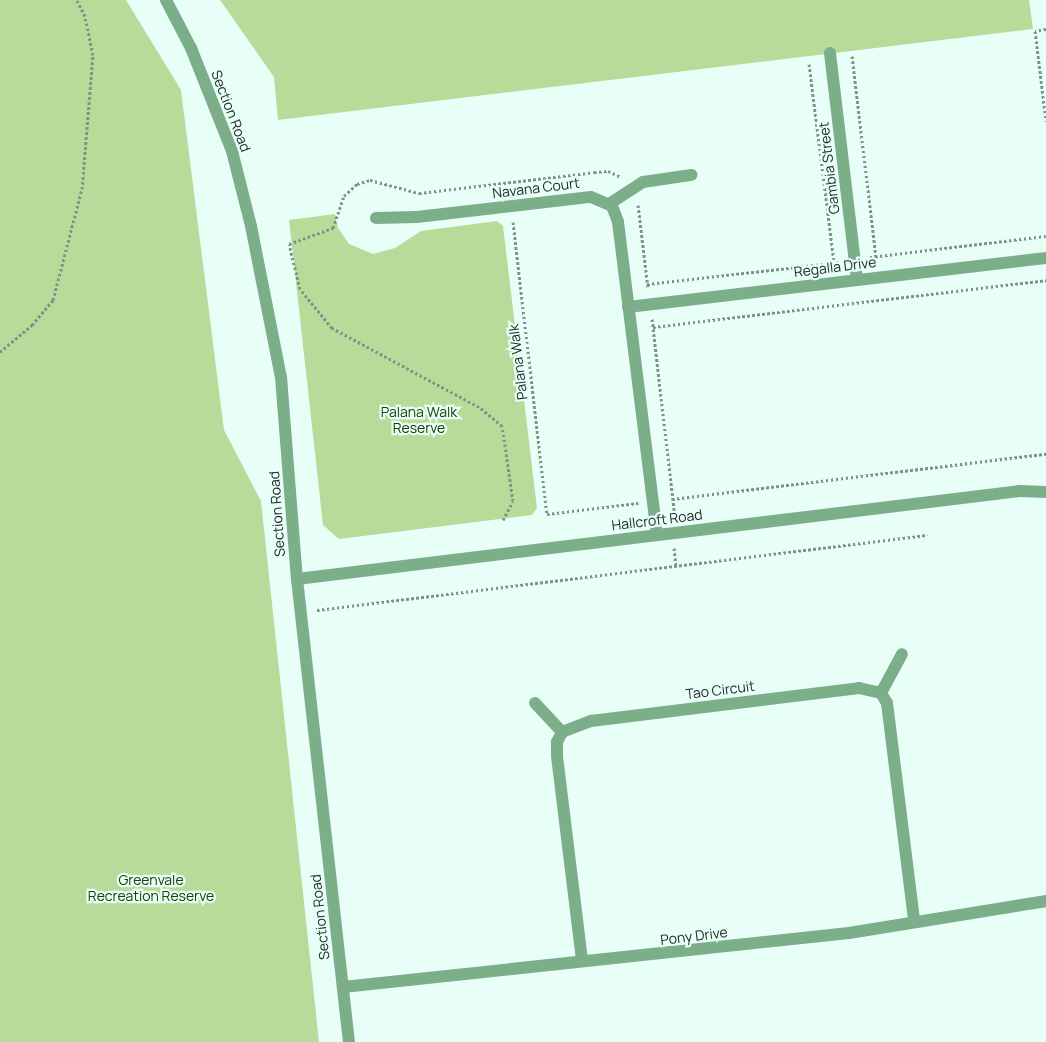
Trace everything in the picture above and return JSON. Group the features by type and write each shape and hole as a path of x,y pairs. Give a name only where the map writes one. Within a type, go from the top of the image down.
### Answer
{"street":[{"name":"Section Road","path":"166,0 191,48 232,151 252,226 281,377 297,578 350,1042"},
{"name":"Gambia Street","path":"830,53 857,280"},
{"path":"656,535 618,222 609,204 631,187 691,175"},
{"name":"Navana Court","path":"376,218 591,197 609,204"},
{"name":"Regalla Drive","path":"628,308 1046,258"},
{"name":"Hallcroft Road","path":"297,578 1020,490 1046,482"},
{"name":"Hallcroft Road","path":"1020,490 1046,492"},
{"path":"902,654 880,693 889,715 914,921"},
{"name":"Tao Circuit","path":"562,732 573,726 611,718 859,688 880,693"},
{"path":"534,703 562,732 557,742 557,756 582,960"},
{"name":"Pony Drive","path":"343,987 582,960 611,960 830,935 1046,901"}],"path":[{"path":"0,352 32,325 53,300 82,189 93,55 85,16 78,0"},
{"path":"1046,29 1035,31 1046,121"},
{"path":"852,56 876,257"},
{"path":"810,64 834,263"},
{"path":"503,520 513,501 502,426 479,407 332,328 300,290 290,244 333,228 344,196 357,184 370,180 419,193 608,172 624,179 636,197 673,499"},
{"name":"Palana Walk","path":"511,206 547,514 651,502"},
{"path":"653,326 1046,280"},
{"path":"651,502 1046,454"},
{"path":"301,612 926,535"}],"green space":[{"name":"Greenvale Recreation Reserve","path":"0,0 126,0 181,90 224,430 261,501 319,1042 0,1042"},
{"path":"220,0 1029,0 1033,29 278,120 274,77"},
{"name":"Palana Walk Reserve","path":"335,214 338,228 349,244 373,254 395,248 421,231 497,221 503,226 537,508 532,515 339,539 323,525 289,220"}]}
